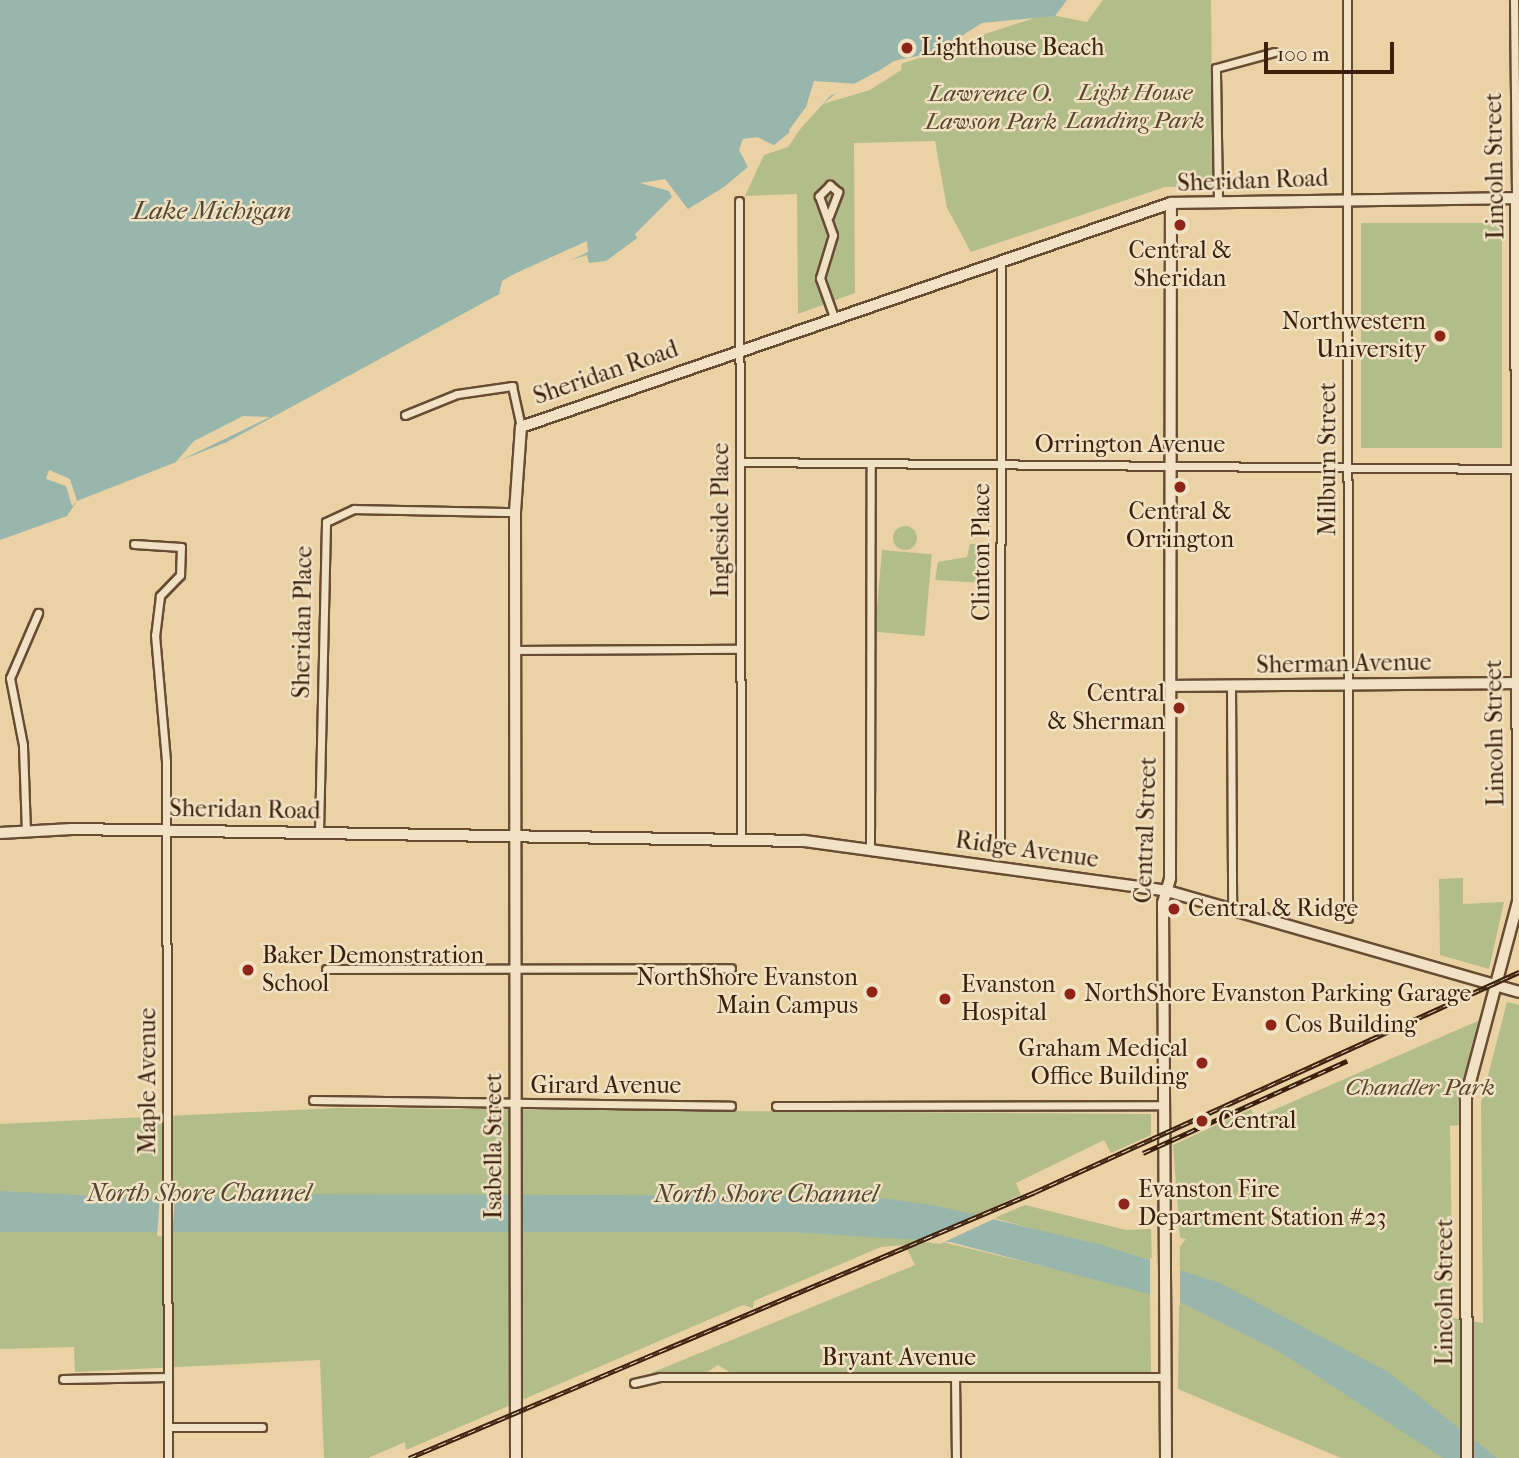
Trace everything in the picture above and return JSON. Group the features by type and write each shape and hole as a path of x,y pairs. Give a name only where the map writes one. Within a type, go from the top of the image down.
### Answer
{"street":[{"name":"Milburn Street","path":"1347,0 1348,918"},
{"name":"Lincoln Street","path":"1467,1458 1466,1097 1517,909 1518,469 1514,0"},
{"path":"1218,200 1216,68 1274,52"},
{"name":"Sheridan Road","path":"0,833 167,830 515,835 514,512 521,427 740,349 1171,204 1218,200 1517,198"},
{"name":"Ingleside Place","path":"739,201 741,838"},
{"name":"Central Street","path":"1166,1458 1164,1105 1170,686 1171,204"},
{"path":"830,216 832,245 820,278 834,317"},
{"name":"Clinton Place","path":"1000,844 1001,261"},
{"path":"405,415 457,394 512,386 521,427"},
{"name":"Orrington Avenue","path":"741,462 1518,469"},
{"path":"870,849 871,465"},
{"name":"Sheridan Place","path":"319,832 327,522 354,509 514,512"},
{"name":"Maple Avenue","path":"134,544 181,547 180,575 160,596 156,614 167,830 168,1458"},
{"path":"26,832 23,745 10,678 38,613"},
{"path":"515,650 740,649"},
{"name":"Sherman Avenue","path":"1170,686 1517,683"},
{"path":"1231,686 1232,909"},
{"name":"Ridge Avenue","path":"515,835 741,838 870,849 1167,891 1519,992"},
{"name":"Isabella Street","path":"515,835 516,1458"},
{"path":"326,969 731,968"},
{"name":"Girard Avenue","path":"313,1100 515,1105 731,1106"},
{"path":"776,1106 1164,1105"},
{"path":"63,1379 168,1377"},
{"name":"Bryant Avenue","path":"634,1383 660,1377 1165,1377"},
{"path":"955,1377 956,1458"},
{"path":"168,1427 262,1427"}],"green space":[{"path":"1103,0 1211,0 1213,186 1165,187 971,252 947,208 935,141 854,143 855,293 798,314 797,194 745,196 764,155 788,147 816,106 870,90 901,70 902,59 974,45 985,34 1047,14 1087,22"},
{"name":"Northwestern University","path":"1361,223 1502,223 1502,448 1361,448"},
{"path":"905,526 914,529 917,538 914,547 905,550 896,547 893,538 896,529"},
{"path":"970,544 983,544 983,583 935,580 938,562 967,557"},
{"path":"882,550 932,554 925,636 875,632"},
{"path":"1463,878 1463,904 1504,902 1489,969 1440,955 1439,879"},
{"name":"Chandler Park","path":"1507,1002 1519,1005 1519,1458 1341,1458 1178,1389 1180,1246 1186,1239 1180,1238 1173,1145 1251,1109 1255,1118 1480,1020 1461,1086 1459,1125 1450,1126 1453,1318 1483,1323 1481,1103"},
{"path":"336,1108 1151,1114 1151,1135 1111,1153 1104,1140 1016,1183 1021,1195 926,1238 1150,1292 1151,1372 729,1372 718,1365 706,1373 651,1373 915,1265 905,1245 881,1247 754,1301 753,1308 743,1305 406,1450 405,1442 368,1458 324,1458 320,1360 75,1372 74,1347 0,1349 0,1124"},
{"path":"1025,1205 1126,1230 1151,1229 1152,1263 994,1218"}],"water":[{"name":"Lake Michigan","path":"0,0 1067,0 1055,16 982,23 933,54 901,59 835,94 724,187 688,209 669,203 651,228 606,261 589,263 587,255 551,266 227,442 77,501 67,516 0,540"},
{"path":"0,1191 176,1200 255,1194 866,1196 933,1205 1102,1245 1220,1283 1388,1372 1497,1458 1443,1458 1280,1352 1180,1302 950,1242 792,1232 0,1232"}],"pier":[{"path":"946,50 897,65 880,82 831,95 792,138 789,130 806,107 814,81 859,84 894,61"},
{"path":"757,137 780,148 764,154 750,171 739,150 743,139"},
{"path":"665,179 688,209 670,206 639,242 635,234 672,197 669,191 640,183"},
{"path":"587,241 588,252 499,294 502,281"},
{"path":"243,416 270,417 175,463 194,441"},
{"path":"49,470 70,479 77,501 72,506 66,486 46,479"},
{"path":"160,1195 175,1196 172,1237 157,1236"},
{"path":"981,1213 998,1217 940,1244 918,1241"},
{"path":"1150,1258 1180,1266 1180,1306 1150,1296"}],"railway":[{"path":"409,1458 1035,1192 1519,972"},
{"path":"1143,1153 1347,1061"}],"place":[{"name":"Lighthouse Beach","path":"907,48"},
{"name":"Central & Sheridan","path":"1180,225"},
{"name":"Northwestern University","path":"1440,336"},
{"name":"Central & Orrington","path":"1180,487"},
{"name":"Central & Sherman","path":"1179,708"},
{"name":"Central & Ridge","path":"1174,909"},
{"name":"Baker Demonstration School","path":"248,970"},
{"name":"NorthShore Evanston Main Campus","path":"872,992"},
{"name":"NorthShore Evanston Parking Garage","path":"1070,994"},
{"name":"Evanston Hospital","path":"945,999"},
{"name":"Cos Building","path":"1271,1025"},
{"name":"Graham Medical Office Building","path":"1202,1063"},
{"name":"Central","path":"1202,1121"},
{"name":"Evanston Fire Department Station #23","path":"1124,1204"}],"park label":[{"name":"Light House Landing Park","path":"1135,107"},
{"name":"Lawrence O. Lawson Park","path":"991,108"}],"water label":[{"name":"North Shore Channel","path":"199,1193"},
{"name":"North Shore Channel","path":"766,1194"}]}
